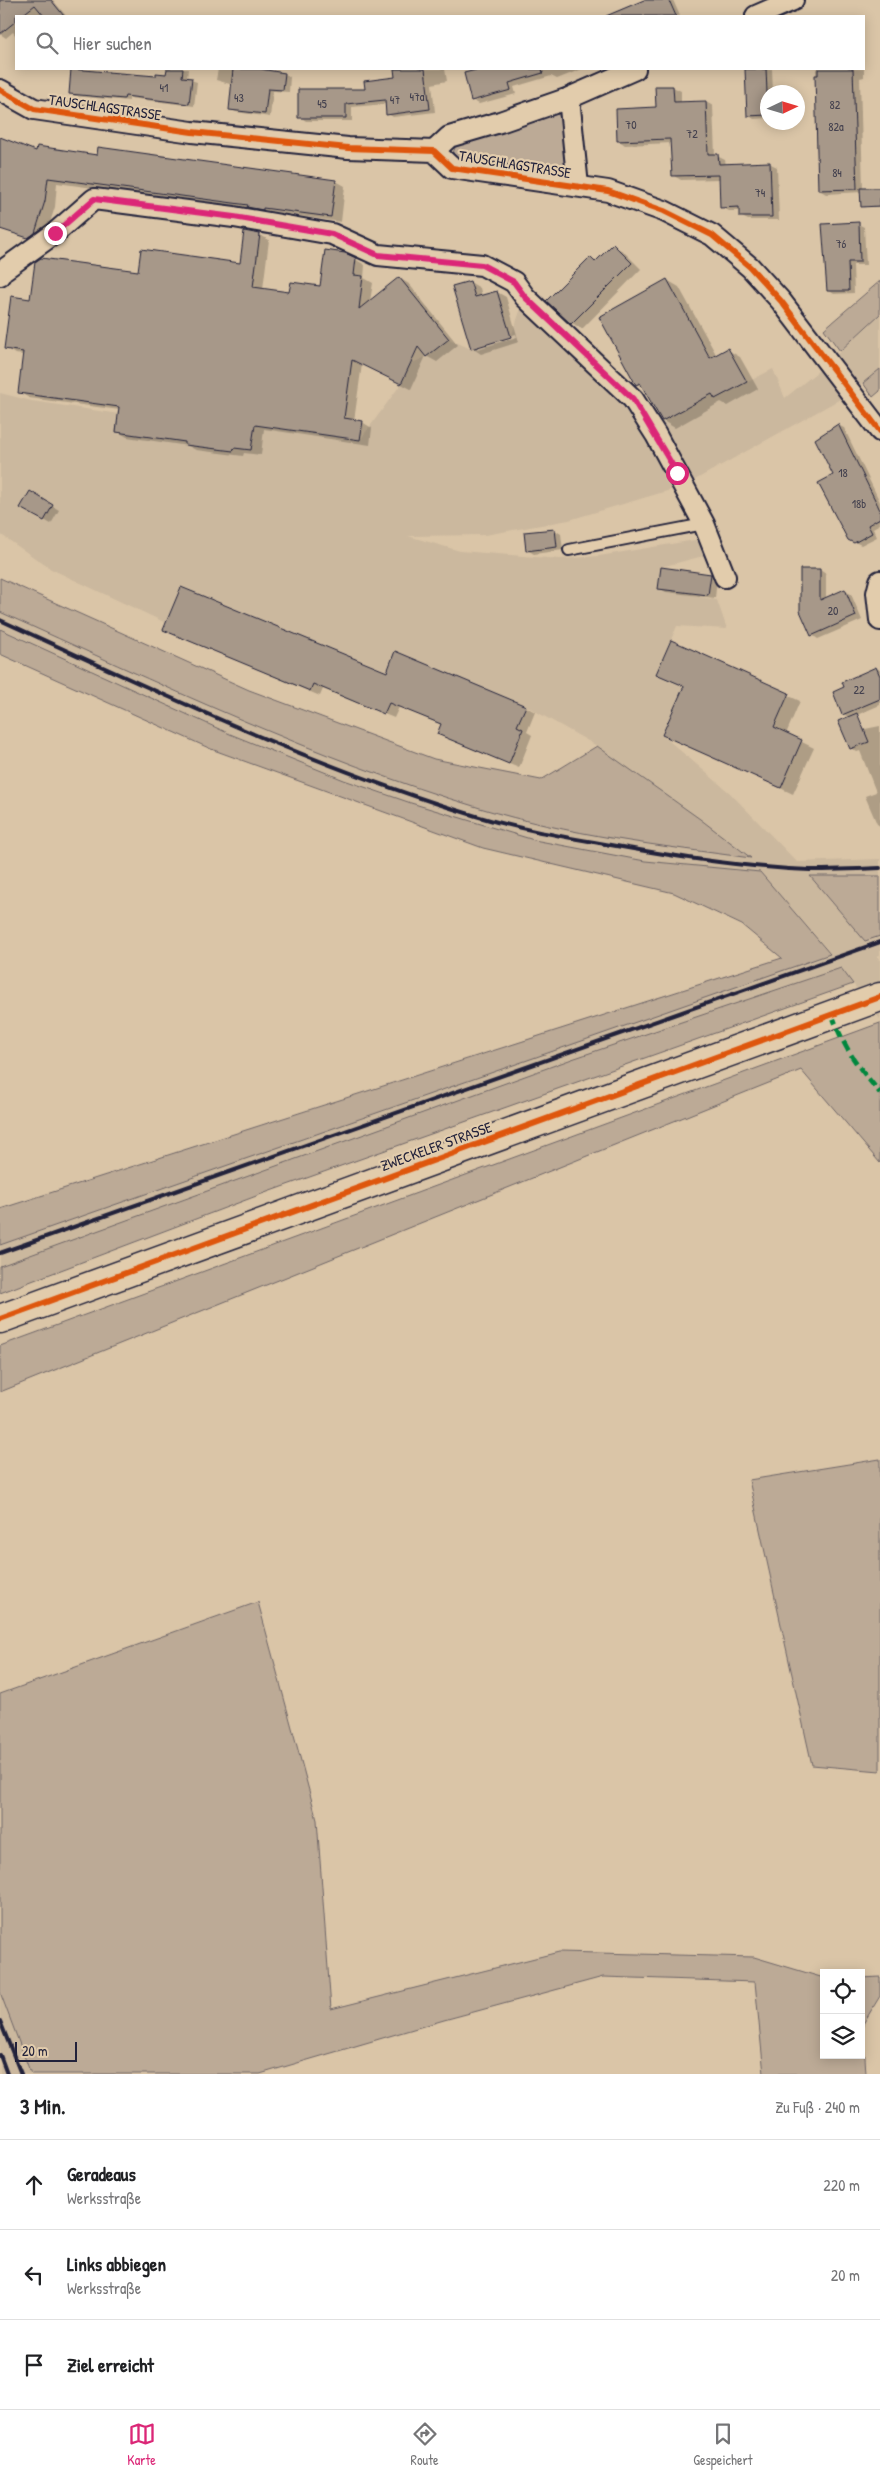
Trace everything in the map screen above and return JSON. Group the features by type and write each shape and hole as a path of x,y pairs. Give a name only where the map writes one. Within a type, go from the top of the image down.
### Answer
{"street":[{"path":"758,15 793,0"},
{"name":"TAUSCHLAGSTRASSE","path":"434,151 449,137 569,98 634,70"},
{"name":"TAUSCHLAGSTRASSE","path":"0,90 34,109 192,132 348,148 434,151 452,168 608,191 664,211 712,235 750,267 781,301 876,426"},
{"name":"TAUSCHLAGSTRASSE","path":"569,98 578,186"},
{"path":"1,272 55,233 94,199 234,217 332,234 378,255 482,265 514,282 525,297 633,399 656,435 704,524 725,577"},
{"path":"880,581 877,593 880,620"},
{"name":"ZWECKELER STRASSE","path":"0,1319 873,999"}],"lane":[{"path":"569,550 704,524"}],"shaded area":[{"path":"556,113 561,117 567,166 562,172 460,160 453,153 456,145"},
{"path":"880,281 880,314 840,351 824,329"},
{"path":"525,297 651,427 712,394 715,399 773,369 785,398 828,363 880,314 880,369 851,393 684,486 569,520 485,535 408,536 460,551 560,559 599,556 701,539 707,555 661,567 658,588 717,600 727,629 677,626 656,673 684,686 662,735 730,793 797,862 880,859 880,876 811,876 865,941 880,936 880,955 877,956 880,960 880,1019 841,968 572,1059 0,1266 0,1245 830,953 760,872 645,861 534,840 411,803 344,780 230,734 0,629 0,612 234,717 415,787 646,844 750,858 700,819 597,746 526,706 396,652 387,672 181,587 166,623 51,569 0,534 0,393 32,401 119,414 116,432 185,441 185,445 233,451 234,448 251,450 254,425 360,440 401,384 410,364 426,357 449,339 471,349 511,337"},
{"path":"880,369 880,391 873,397 863,383"},
{"path":"0,578 249,690 434,759 541,780 597,746 700,819 751,858 615,839 547,826 480,808 358,767 237,718 0,612"},
{"path":"0,629 230,734 344,780 411,803 534,840 645,861 760,872 830,954 0,1245 0,1209 782,958 742,925 674,893 483,848 211,749 0,654"},
{"path":"810,876 880,876 880,936 865,941"},
{"path":"841,968 853,984 259,1195 0,1293 0,1266 572,1059"},
{"path":"880,1023 880,1163 801,1070 0,1392 0,1346"},
{"path":"880,1459 880,1771 812,1765 749,1480"},
{"path":"258,1602 317,1820 331,2009 559,1952 754,1957 820,1977 820,2059 865,2059 865,2057 866,2074 764,2074 755,1982 603,1977 444,2020 260,2074 31,2074 0,1992 0,1694"},
{"path":"880,1977 880,1996 865,2021 865,1978"},
{"path":"0,1992 31,2074 0,2074"}],"building":[{"path":"0,0 51,0 63,15 43,15 35,5 22,15 15,15 15,22 0,34"},
{"path":"644,0 669,0 676,15 608,15"},
{"path":"71,70 156,76 156,73 166,74 167,70 183,70 182,77 192,78 189,104 125,96 124,99 69,94"},
{"path":"233,70 266,70 285,73 283,90 268,89 265,114 229,110"},
{"path":"394,70 425,70 430,109 386,115 385,100 346,104 346,118 298,118 298,89 365,89 364,81 395,77"},
{"path":"476,70 542,70 543,73 509,83 511,90 471,101 464,73"},
{"path":"745,70 766,70 767,85 760,85 760,115 747,116"},
{"path":"818,70 853,70 857,189 818,190 815,75 818,75"},
{"path":"655,86 673,86 674,102 706,101 708,154 718,154 719,164 770,162 772,217 739,217 739,207 720,208 719,175 672,176 670,139 617,141 616,109 656,107"},
{"path":"0,137 36,151 37,146 97,155 98,147 336,180 331,217 263,208 263,210 247,207 248,205 48,178 45,201 35,233 28,238 0,229"},
{"path":"860,188 880,188 880,206 861,207"},
{"path":"859,222 860,262 848,262 849,291 827,291 822,224"},
{"path":"244,231 260,234 253,287 289,292 291,282 320,286 325,250 345,253 356,258 354,275 363,276 359,309 399,277 449,339 426,357 418,347 401,384 352,360 344,418 363,421 360,440 255,425 251,450 234,448 233,451 185,445 185,442 116,432 119,407 18,393 23,352 4,349 11,296 30,299 35,262 41,258 138,271 141,249 240,263"},
{"path":"613,244 632,263 571,324 546,301 590,257 595,262"},
{"path":"667,279 710,358 728,348 747,382 715,399 712,394 662,421 640,383 636,385 599,317"},
{"path":"470,281 475,297 497,291 511,337 471,349 452,286"},
{"path":"838,424 880,510 880,518 868,525 872,533 854,543 848,540 818,483 833,475 815,439"},
{"path":"30,491 53,505 44,521 20,508"},
{"path":"555,529 557,547 526,551 524,532"},
{"path":"661,567 711,574 708,595 658,589"},
{"path":"800,569 820,569 820,600 845,589 856,616 811,636 800,611"},
{"path":"181,587 387,672 395,651 526,706 517,726 523,729 509,764 437,734 441,724 389,703 384,714 313,684 310,691 163,630"},
{"path":"671,640 789,693 774,727 802,740 781,788 662,735 684,686 656,674"},
{"path":"876,667 880,676 880,699 842,715 833,692 844,687 842,682"},
{"path":"857,713 869,742 850,749 838,721"}],"railway":[{"path":"0,620 294,751 415,796 491,820 579,839 675,856 729,863 810,870 880,868"},
{"path":"0,1253 880,942"},
{"path":"0,2021 21,2074"},
{"path":"0,2055 7,2074"}],"marked path":[{"path":"832,1014 841,1037 852,1056 880,1093"}],"cycle path":[{"path":"0,90 34,109 192,132 348,148 434,151 452,168 608,191 664,211 712,235 750,267 781,301 880,431"},
{"path":"0,1319 880,997"}],"route":[{"path":"55,233 94,199 234,217 332,234 378,255 482,265 514,282 525,297 633,399 677,473"}]}
